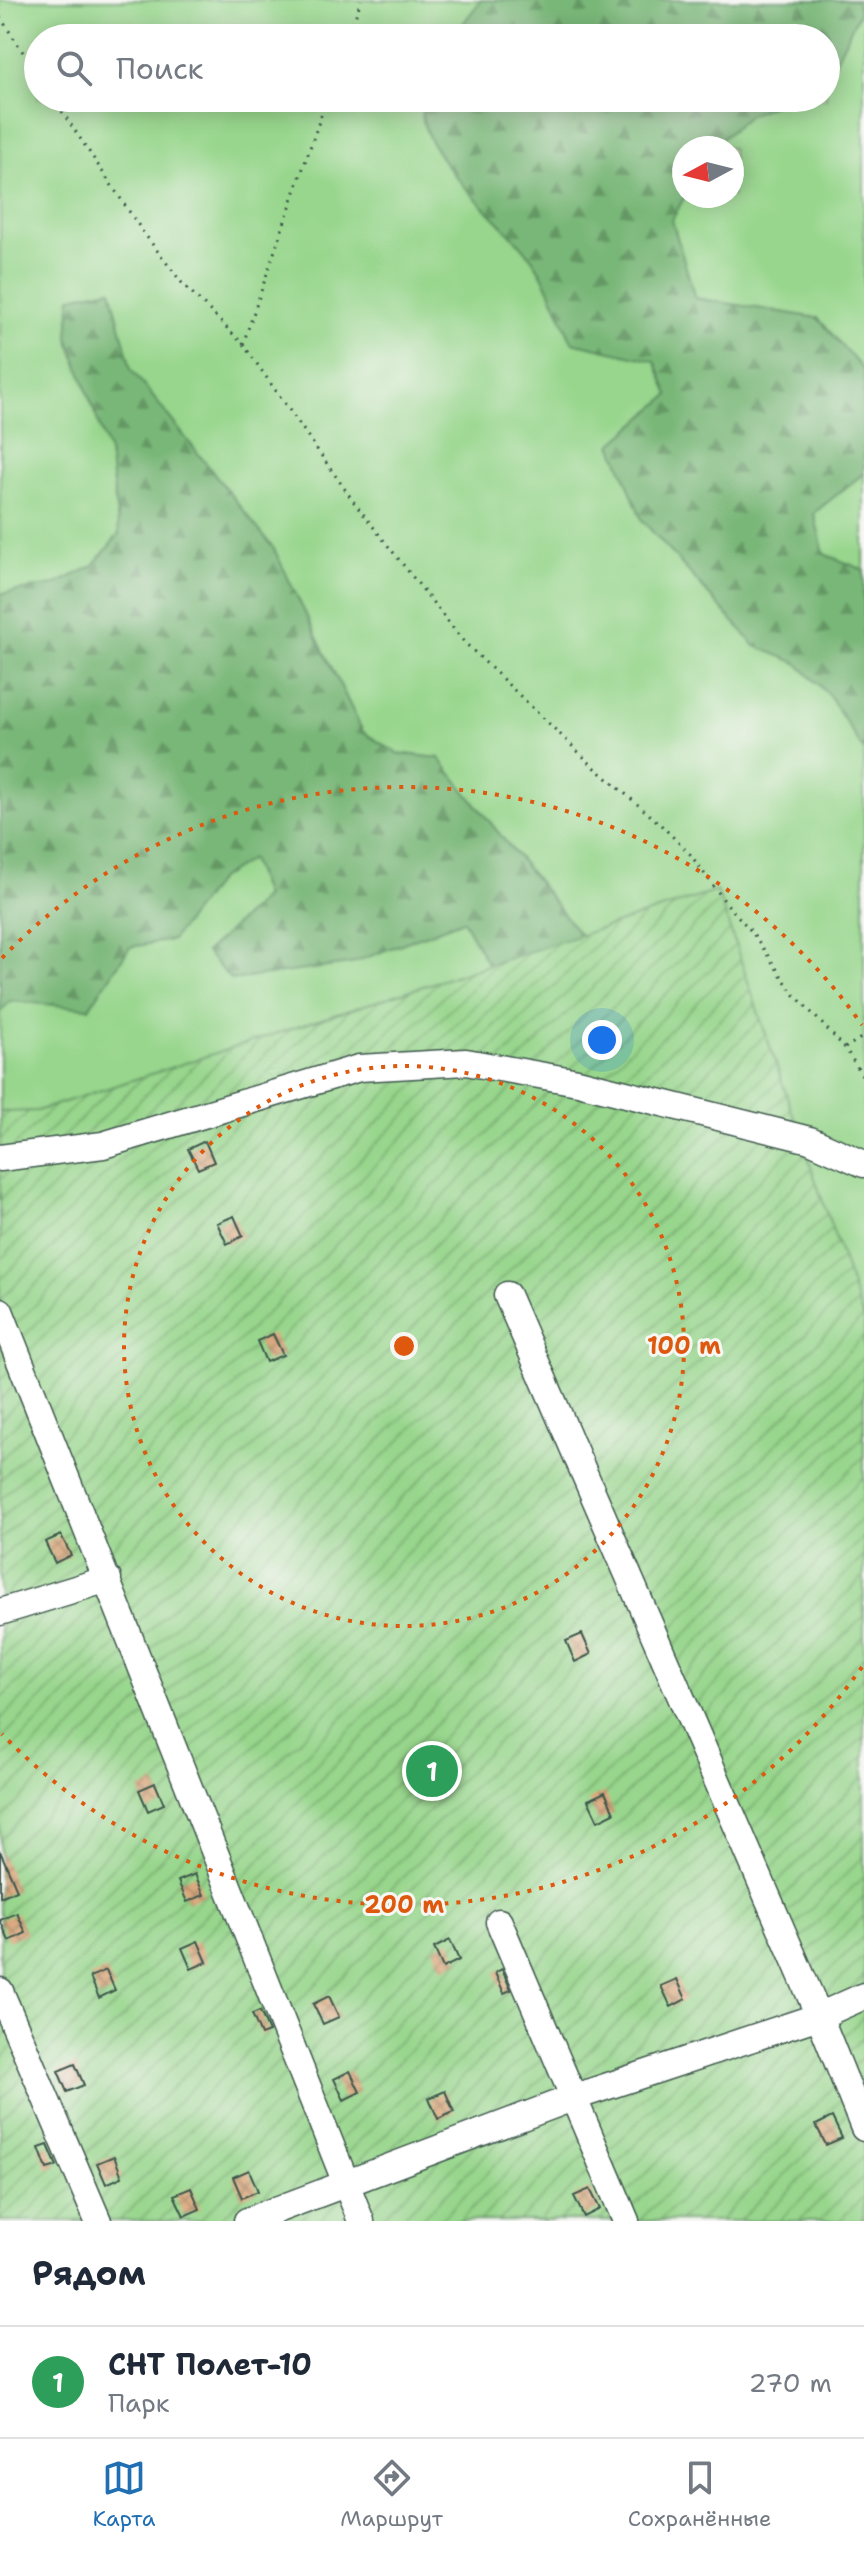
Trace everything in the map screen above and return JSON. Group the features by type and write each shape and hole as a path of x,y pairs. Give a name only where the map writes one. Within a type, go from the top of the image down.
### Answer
{"lane":[{"path":"0,1158 103,1145 359,1068 466,1062 578,1082 810,1140 864,1164"},
{"path":"507,1295 819,2016 864,2128"},
{"path":"0,1311 361,2221"},
{"path":"0,1612 108,1579"},
{"path":"499,1922 626,2221"},
{"path":"0,1991 98,2221"},
{"path":"247,2221 575,2097 819,2016 864,1996"}],"path":[{"path":"353,24 361,0"},
{"path":"0,17 24,54"},
{"path":"62,112 143,232 182,283 243,344 356,505 464,642 690,854 752,932 793,993 845,1048 864,1078"},
{"path":"243,344 322,112"},
{"path":"845,1048 864,1036"}],"green space":[{"path":"0,0 864,0 864,1978 0,1128"},
{"path":"481,0 856,0 860,11 840,52 840,24 463,24"},
{"path":"423,112 756,112 725,136 672,136 672,208 678,208 672,220 695,298 818,318 864,371 864,473 814,513 824,554 864,570 864,751 828,694 797,663 755,646 642,520 612,444 669,395 655,361 572,342 538,268 524,249 465,188 432,143"},
{"path":"111,289 131,369 274,549 363,732 397,753 439,758 640,1010 505,995 463,920 350,964 231,980 206,952 265,897 251,859 219,879 172,940 130,947 89,1008 10,1001 0,1012 0,594 54,585 93,566 119,534 109,453 68,337 71,297"},
{"path":"717,891 864,1322 864,2221 0,2221 0,1112 37,1111"}],"building":[{"path":"205,1141 214,1162 198,1169 188,1149"},
{"path":"234,1216 243,1236 227,1244 217,1223"},
{"path":"273,1334 283,1355 266,1362 257,1341"},
{"path":"61,1535 71,1555 55,1563 45,1542"},
{"path":"582,1634 591,1654 575,1662 566,1641"},
{"path":"155,1783 164,1804 148,1811 139,1790"},
{"path":"605,1792 614,1813 598,1821 588,1800"},
{"path":"0,1851 17,1890 0,1897"},
{"path":"195,1874 204,1895 187,1902 178,1881"},
{"path":"17,1913 26,1933 9,1941 0,1920"},
{"path":"450,1940 459,1960 443,1968 434,1948"},
{"path":"198,1941 207,1962 191,1969 182,1948"},
{"path":"502,1969 511,1990 504,1993 495,1973"},
{"path":"106,1970 115,1990 99,1998 90,1977"},
{"path":"677,1979 686,1999 671,2007 661,1986"},
{"path":"329,1996 339,2017 323,2024 313,2004"},
{"path":"260,2011 269,2032 261,2035 252,2014"},
{"path":"75,2064 84,2085 67,2092 58,2071"},
{"path":"350,2071 360,2092 344,2100 334,2079"},
{"path":"445,2091 454,2112 438,2119 429,2098"},
{"path":"832,2117 842,2138 826,2145 816,2125"},
{"path":"48,2145 57,2166 47,2169 39,2148"},
{"path":"114,2156 122,2177 106,2184 97,2163"},
{"path":"249,2170 258,2191 242,2198 233,2177"},
{"path":"191,2188 200,2209 184,2216 174,2195"},
{"path":"590,2189 600,2209 584,2217 574,2196"}],"place":[{"name":"СНТ Полет-10","path":"432,1771"}]}
